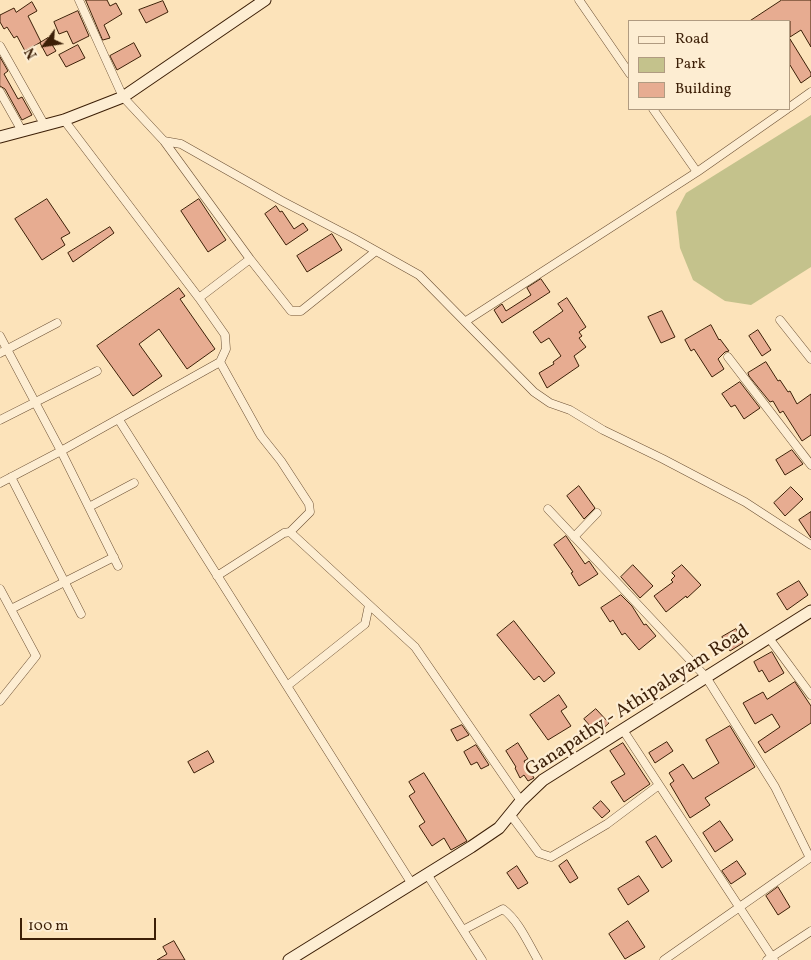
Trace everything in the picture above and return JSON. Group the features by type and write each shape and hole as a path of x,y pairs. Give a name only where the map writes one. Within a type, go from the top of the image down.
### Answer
{"main road":[{"path":"0,137 64,120 123,96 265,0"},
{"name":"Ganapathy - Athipalayam Road","path":"289,960 499,828 521,801 543,780 811,611"}],"street":[{"path":"79,0 123,96 164,141 250,259 291,311 301,311 376,251"},
{"path":"579,0 628,71"},
{"path":"0,46 44,124"},
{"path":"0,92 22,131"},
{"path":"791,107 811,92"},
{"path":"654,110 697,172"},
{"path":"466,321 697,172 786,110"},
{"path":"0,483 119,420 220,362 226,350 225,334 64,120"},
{"path":"164,141 181,144 280,200 420,274 534,392 550,403 570,410 603,430 663,458 745,502 811,545"},
{"path":"198,298 250,259"},
{"path":"780,320 811,358"},
{"path":"4,352 57,324"},
{"path":"0,336 4,352 34,401 61,451 118,566"},
{"path":"728,357 811,465"},
{"path":"217,576 284,533 290,532 310,512 309,504 281,461 261,436 220,362"},
{"path":"0,420 34,401 97,371"},
{"path":"119,420 412,884"},
{"path":"11,477 81,614"},
{"path":"89,507 134,483"},
{"path":"548,509 706,677 775,787 811,858 664,960"},
{"path":"574,536 598,513"},
{"path":"290,532 415,647 521,801"},
{"path":"11,609 114,557"},
{"path":"0,589 36,656 0,701"},
{"path":"287,686 365,624 369,605"},
{"path":"769,638 811,695"},
{"path":"623,730 740,907 771,959 811,931"},
{"path":"510,814 540,853 551,857 607,824 659,785"},
{"path":"428,874 482,960"},
{"path":"463,930 503,909 517,924 538,960"}],"green space":[{"path":"811,115 811,267 751,305 725,301 693,280 680,248 676,212 686,193"}],"building":[{"path":"86,0 107,0 110,6 116,3 122,14 104,25 110,38 103,40"},
{"path":"782,0 811,0 811,47 801,30 791,36 791,20 752,20"},
{"path":"163,1 168,12 146,23 139,10"},
{"path":"32,2 37,11 28,16 41,42 25,51 17,36 14,38 7,27 4,29 0,22 0,15 14,8 16,12"},
{"path":"78,11 89,36 73,44 67,31 59,34 54,22"},
{"path":"48,38 56,51 47,56 40,43"},
{"path":"791,41 811,73 811,76 801,83 791,67"},
{"path":"134,43 141,56 117,70 110,56"},
{"path":"78,45 85,58 66,67 59,55"},
{"path":"0,57 8,71 4,74 18,99 22,97 32,115 22,120 5,89 0,86"},
{"path":"47,199 70,233 61,238 65,245 42,260 15,219"},
{"path":"199,199 226,240 208,252 181,211"},
{"path":"276,206 280,212 282,211 294,229 303,223 308,230 286,245 265,214"},
{"path":"110,227 114,233 73,262 68,253"},
{"path":"332,234 342,250 307,272 297,256"},
{"path":"541,279 550,292 502,323 494,310 502,304 506,311 531,295 527,288"},
{"path":"179,288 185,296 180,299 215,349 187,369 159,329 139,344 162,376 133,396 97,346"},
{"path":"567,298 586,327 579,332 582,336 579,338 586,347 574,356 579,366 547,388 539,373 554,364 553,362 561,356 549,338 541,343 533,332 563,311 558,304"},
{"path":"662,311 675,337 661,343 648,317"},
{"path":"711,325 719,340 729,351 725,352 718,359 724,369 712,377 694,349 691,351 685,340"},
{"path":"758,330 771,350 762,356 749,336"},
{"path":"766,362 778,381 780,380 788,392 790,391 797,404 811,394 811,435 802,441 783,411 780,413 773,401 770,402 749,376 748,373"},
{"path":"740,382 760,408 744,419 735,405 731,407 722,394"},
{"path":"792,450 803,464 785,475 776,460"},
{"path":"579,486 595,508 584,519 567,496"},
{"path":"791,487 803,499 785,516 774,503"},
{"path":"811,512 811,538 799,520"},
{"path":"566,536 585,564 589,561 598,574 579,586 571,573 573,572 554,545"},
{"path":"633,565 653,586 640,598 621,577"},
{"path":"682,565 701,585 687,598 686,596 666,612 654,596 673,582 671,580 675,576 672,573"},
{"path":"799,581 808,595 787,610 777,594"},
{"path":"621,595 632,606 644,625 646,624 656,636 639,650 625,633 622,635 613,620 610,622 601,608"},
{"path":"514,621 555,673 544,682 539,676 534,680 497,635"},
{"path":"736,629 743,643 730,651 722,637"},
{"path":"772,652 784,673 769,682 762,670 759,672 754,662"},
{"path":"795,682 811,706 811,723 765,753 758,742 780,727 772,714 755,724 743,703 763,692 767,699"},
{"path":"559,695 567,707 561,711 571,726 548,740 530,715"},
{"path":"596,709 609,723 597,734 584,719"},
{"path":"462,725 469,735 457,741 451,730"},
{"path":"730,726 755,767 705,798 710,805 690,818 670,784 674,781 669,773 683,764 693,779 719,763 706,740"},
{"path":"667,742 673,751 655,763 649,753"},
{"path":"518,743 528,759 524,761 534,778 528,781 524,775 520,778 516,767 506,751"},
{"path":"623,743 650,784 624,802 611,782 625,774 610,751"},
{"path":"476,745 489,765 481,769 477,762 471,765 464,752"},
{"path":"208,751 214,762 194,773 188,762"},
{"path":"424,773 467,841 451,850 444,838 432,846 419,826 425,822 409,796 415,792 409,782"},
{"path":"601,801 610,811 602,818 593,808"},
{"path":"720,821 733,840 715,852 703,833"},
{"path":"656,836 672,861 662,868 646,842"},
{"path":"567,860 578,878 570,883 559,866"},
{"path":"737,861 746,874 731,884 722,871"},
{"path":"517,866 528,883 518,889 507,873"},
{"path":"639,876 649,891 628,905 618,889"},
{"path":"778,887 790,907 778,915 766,896"},
{"path":"628,921 645,947 625,959 609,934"},
{"path":"174,941 185,960 157,960 167,954 163,947"}]}
